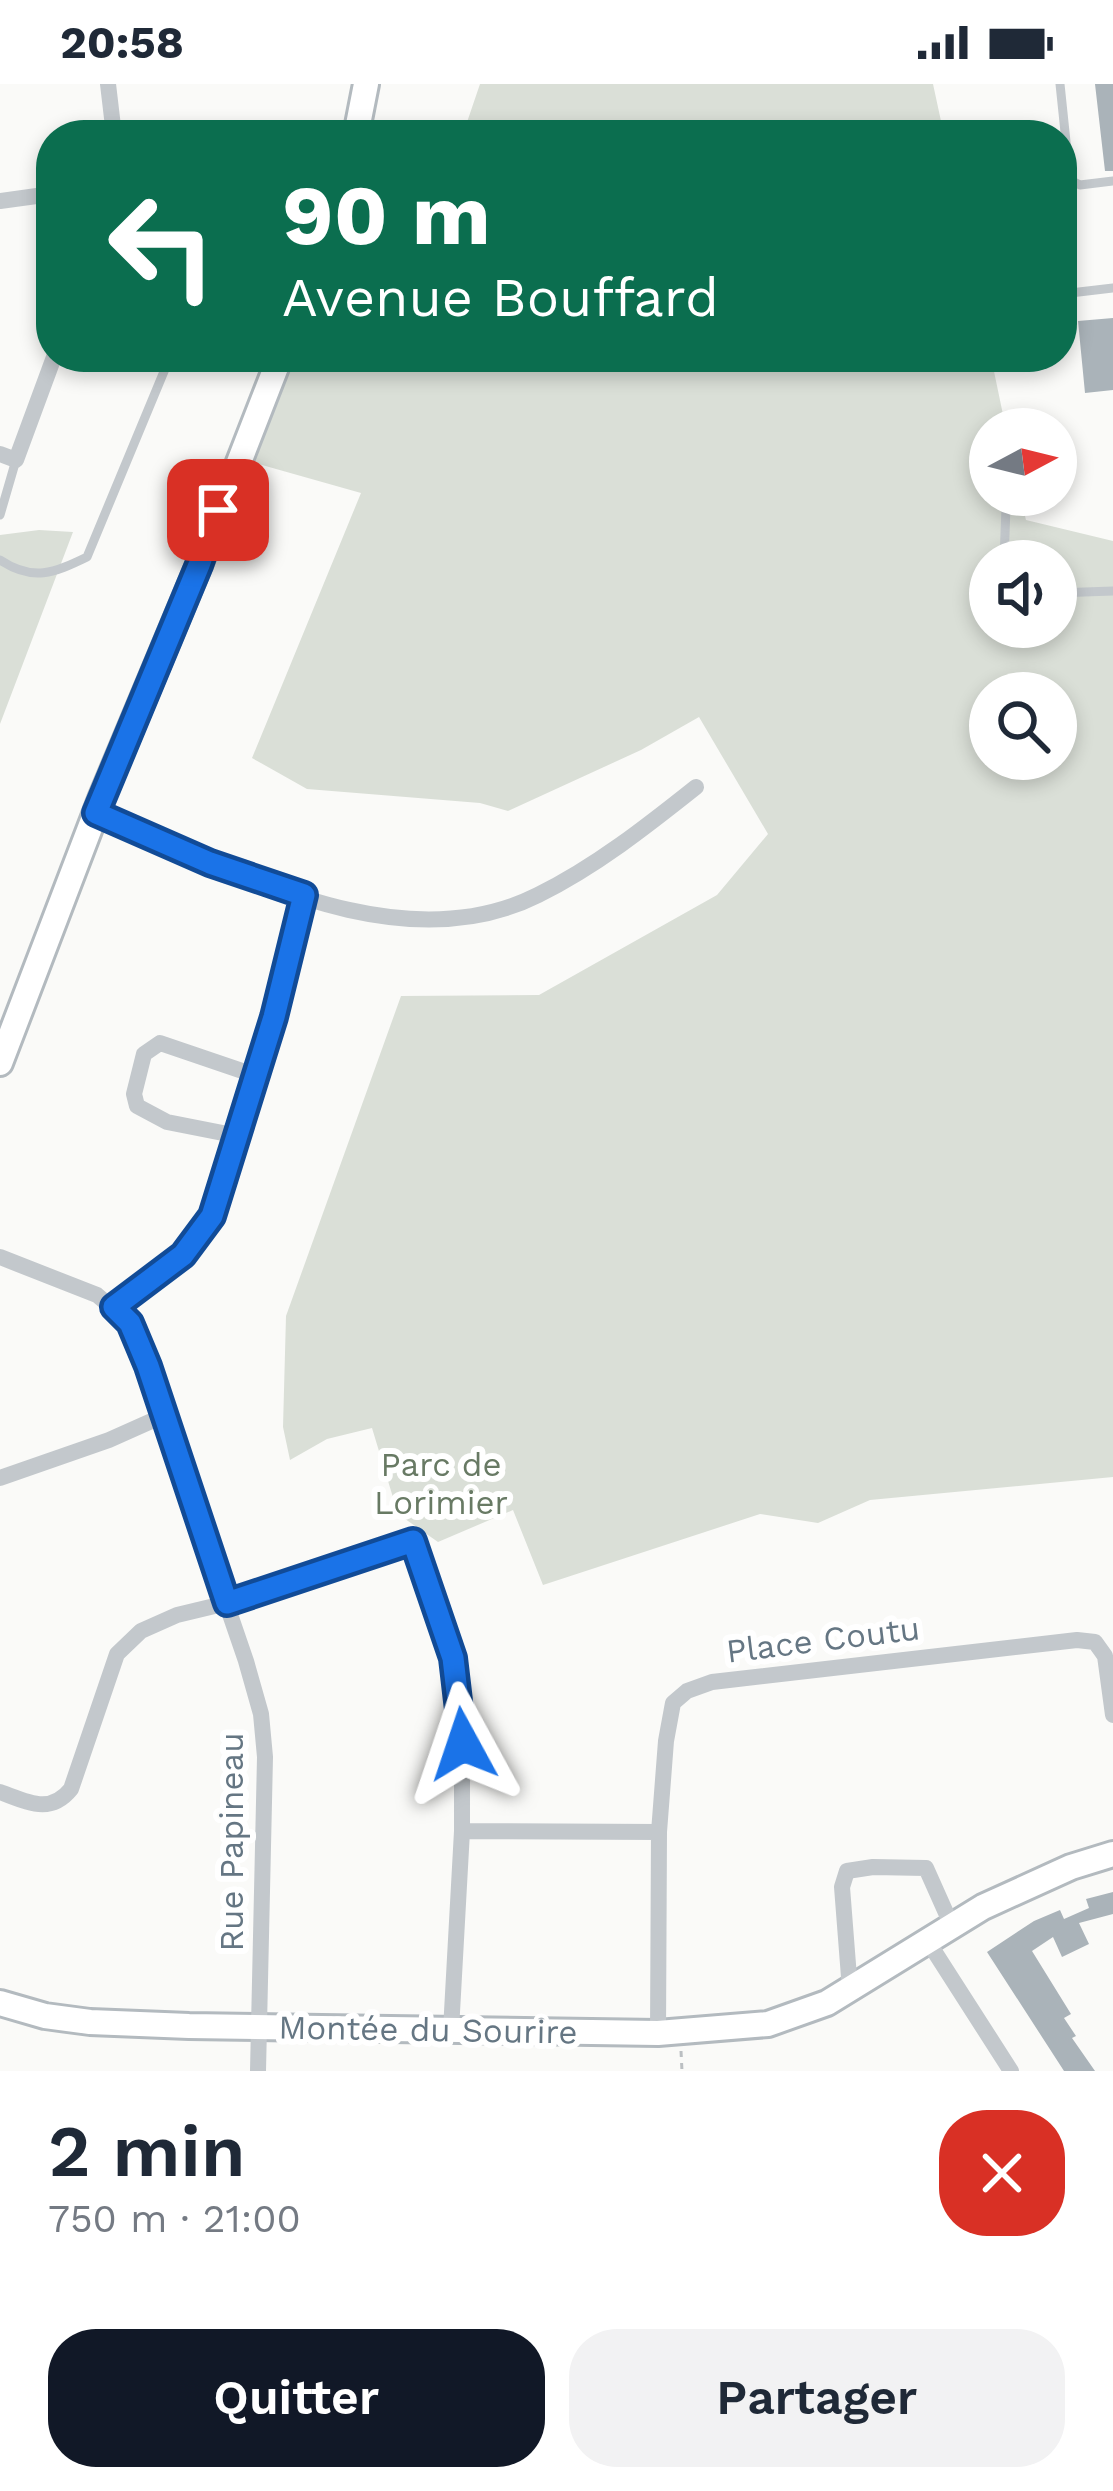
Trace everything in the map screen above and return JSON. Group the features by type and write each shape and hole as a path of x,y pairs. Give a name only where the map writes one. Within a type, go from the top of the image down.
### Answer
{"street":[{"path":"108,84 112,120"},
{"path":"359,120 366,84"},
{"path":"0,201 36,196"},
{"path":"8,457 47,372"},
{"path":"0,1063 274,372"},
{"path":"96,813 210,863 356,914 396,920 506,908 538,896 621,844 696,788"},
{"path":"0,1257 97,1295 114,1307 183,1255 212,1216 274,1017 304,895"},
{"path":"238,1136 167,1122 137,1106 134,1094 144,1054 160,1042 254,1075"},
{"name":"Rue Papineau","path":"114,1307 130,1323 164,1415 262,1714 258,2071"},
{"path":"0,1478 109,1440 164,1415"},
{"path":"0,1792 42,1806 60,1802 71,1789 110,1672 125,1645 155,1623 413,1541 453,1658 460,1697 462,1831 451,2030"},
{"name":"Place Coutu","path":"658,2032 659,1832 666,1741 673,1703 687,1691 712,1682 1077,1640 1095,1642 1105,1656 1113,1715"},
{"path":"462,1831 659,1832"},
{"name":"Montée du Sourire","path":"0,2003 90,2022 658,2032 768,2024 810,2012 951,1924 1071,1867 1113,1854"},
{"path":"850,1990 842,1887 848,1871 926,1868 951,1924"},
{"path":"926,1940 1011,2071"}],"lane":[{"path":"1060,84 1064,120"},
{"path":"1077,183 1113,182"},
{"path":"1077,292 1113,288"},
{"path":"0,560 20,573 56,572 87,557 164,372"},
{"path":"0,515 8,457"},
{"path":"1077,592 1113,591"}],"green space":[{"path":"480,84 933,84 941,120 468,120"},
{"name":"Parc de Lorimier","path":"274,372 994,372 1002,408 969,408 969,516 1025,516 1113,541 1113,1477 870,1500 818,1523 760,1514 543,1585 513,1510 438,1542 398,1514 372,1428 327,1439 290,1460 283,1427 286,1316 401,996 539,995 717,895 768,834 699,717 641,750 508,811 480,803 307,789 252,758 361,493 237,458"},
{"path":"73,532 0,724 0,535"}],"building":[{"path":"1095,84 1113,84 1113,171 1105,171"},
{"path":"1113,318 1113,390 1085,393 1078,321"},
{"path":"1113,1892 1113,1914 1079,1923 1089,1944 1062,1957 1053,1937 1032,1951 1071,2014 1064,2018 1076,2036 1072,2038 1095,2071 1064,2071 987,1952 1034,1921 1060,1910 1064,1919 1089,1908 1086,1899"}],"route":[{"path":"218,510 96,813 210,863 304,895 274,1017 212,1216 183,1255 114,1307 130,1323 148,1366 227,1603 413,1541 453,1658 463,1744"}]}
